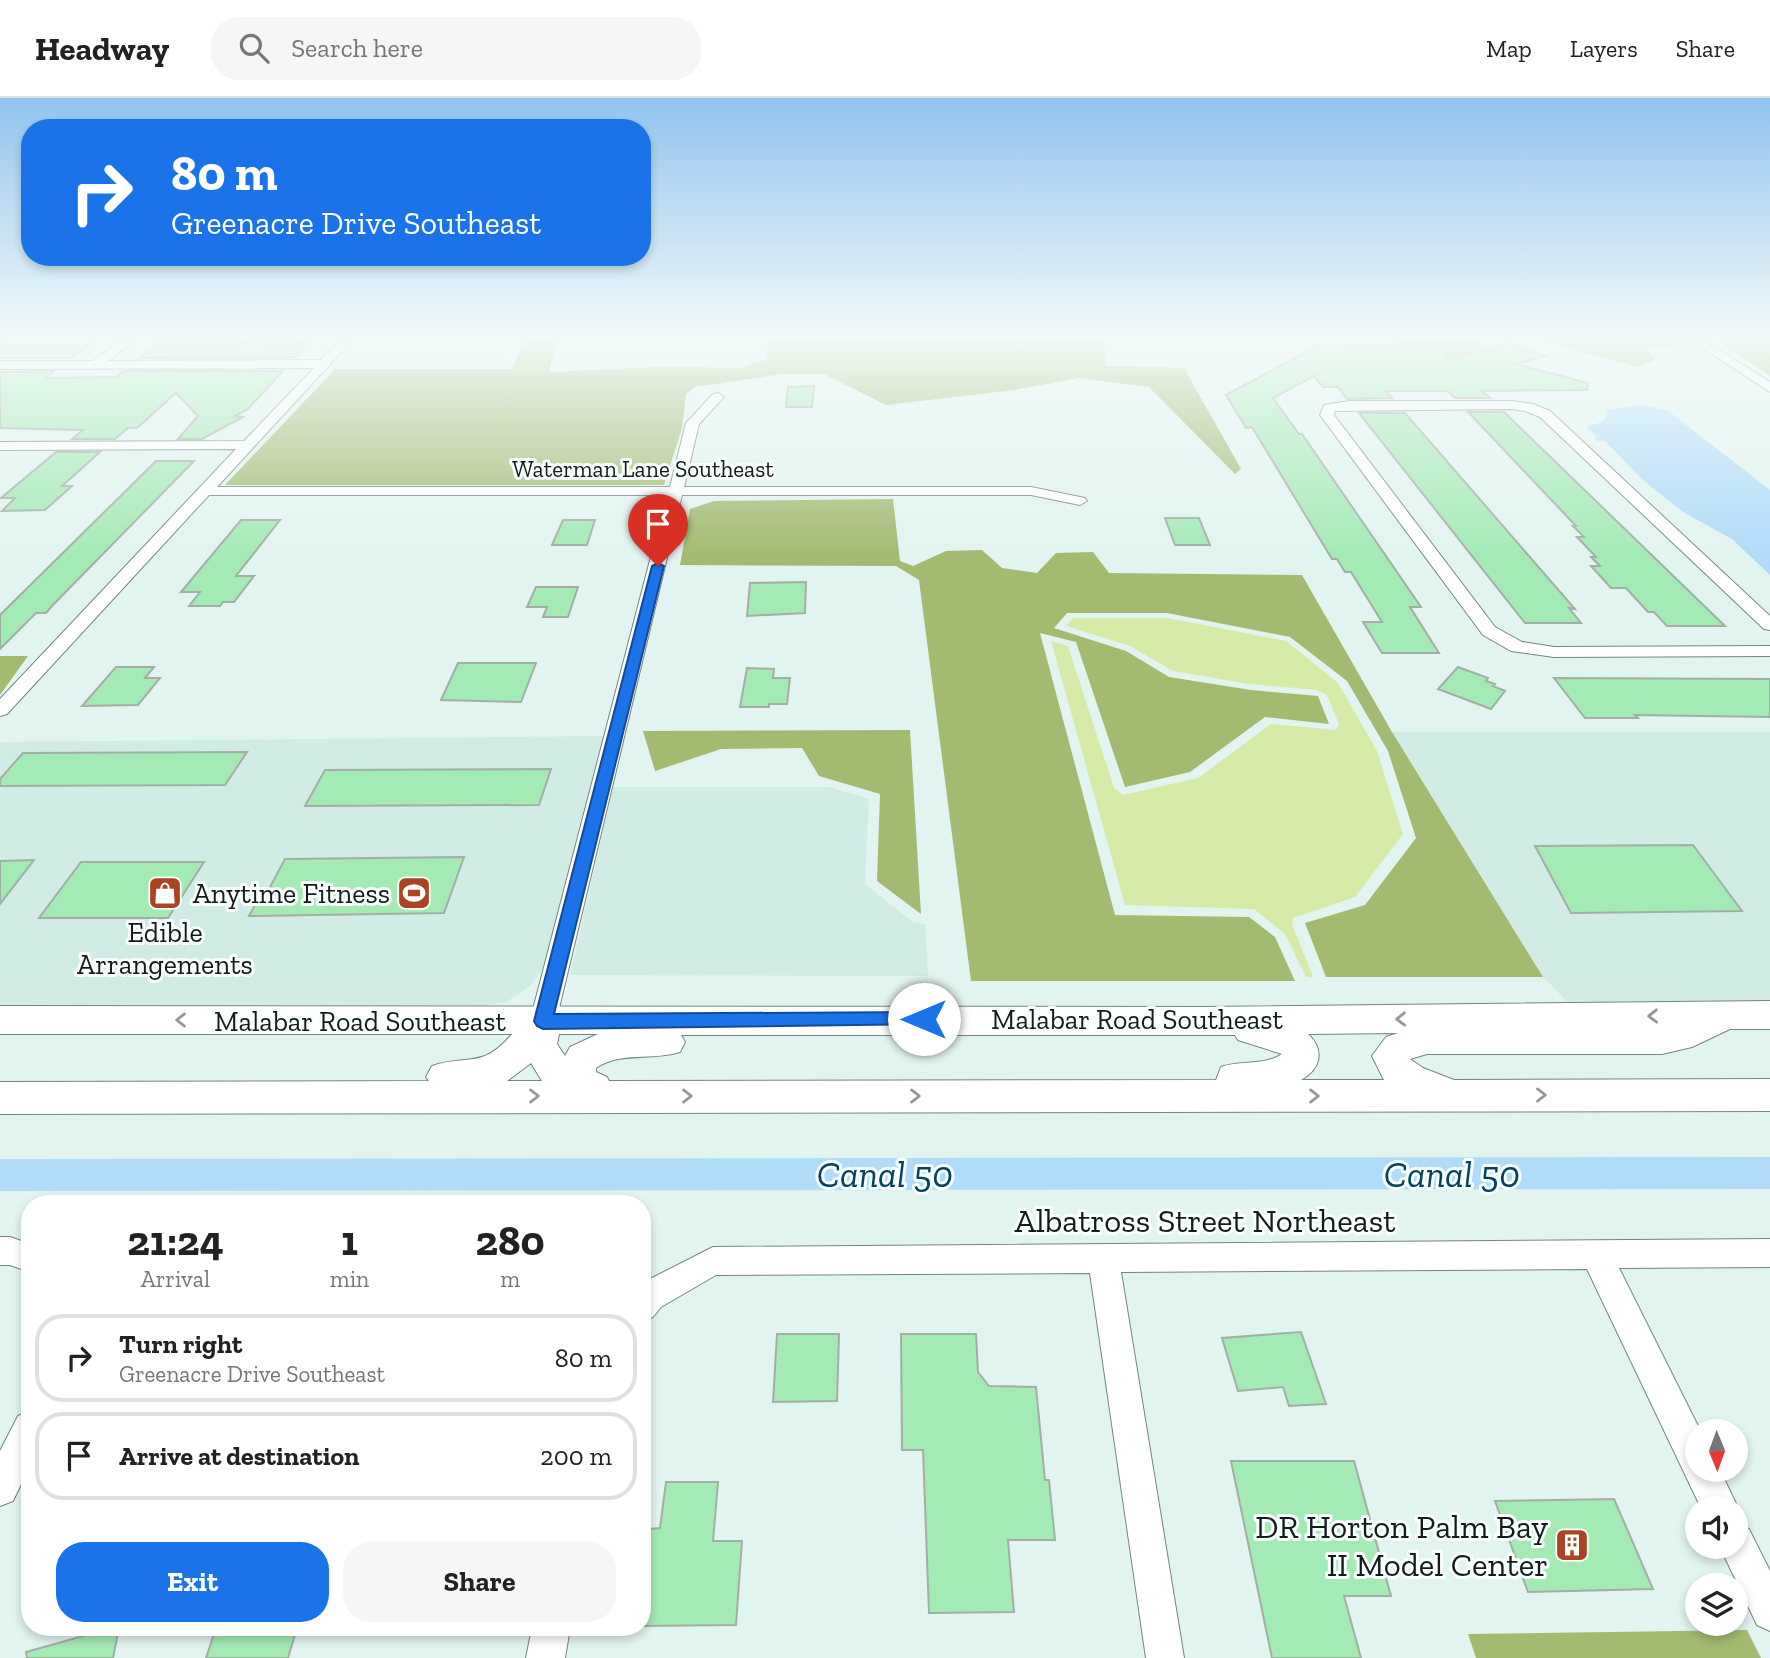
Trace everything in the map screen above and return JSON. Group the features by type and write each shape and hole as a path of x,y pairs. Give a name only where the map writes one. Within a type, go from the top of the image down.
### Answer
{"main road":[{"path":"1456,1096 1400,1073 1392,1064 1390,1055 1399,1047 1427,1041 1662,1040 1679,1037 1728,1015"},
{"name":"Malabar Road Southeast","path":"0,1020 1205,1021 1770,1015"},
{"path":"579,1082 576,1073 578,1064 588,1054 604,1046 635,1042 866,1041 887,1038 951,1019"},
{"path":"0,1040 36,1040 108,1020"},
{"path":"543,1021 539,1045 554,1070 619,1096"},
{"path":"39,1098 115,1080 143,1077 472,1077 495,1072 514,1057 543,1021"},
{"path":"952,1096 1022,1077 1272,1076 1290,1070 1301,1061 1301,1051 1292,1041 1205,1021"},
{"path":"0,1098 1770,1095"}],"street":[{"path":"0,710 281,410"},
{"path":"543,1021 693,423 706,410"},
{"path":"1328,410 1327,415 1489,631 1517,647 1554,652 1770,651"},
{"path":"1535,410 1545,414 1770,625"},
{"path":"4,452 24,446 249,445"},
{"name":"Waterman Lane Southeast","path":"204,491 1031,491 1080,500"},
{"path":"0,1251 21,1255"},
{"name":"Albatross Street Northeast","path":"651,1298 713,1261 1770,1253"},
{"path":"1596,1254 1685,1436"},
{"path":"1104,1257 1165,1658"},
{"path":"0,1488 21,1446"},
{"path":"1744,1559 1770,1612"},
{"path":"545,1658 549,1636"}],"shaded area":[{"path":"1392,732 1770,732 1770,1006 1573,1008 1543,977"},
{"path":"606,736 542,970 530,986 506,1002 487,1005 0,1005 0,742"},
{"path":"613,787 829,787 869,799 865,884 913,922 925,924 928,976 570,975"}],"green space":[{"path":"296,410 684,410 682,428 664,485 225,485"},
{"path":"1172,410 1208,410 1241,469 1235,474"},
{"path":"893,499 900,561 913,566 946,551 982,550 1002,568 1037,573 1056,553 1093,552 1109,573 1302,575 1392,732 1543,977 1326,977 1305,923 1365,905 1416,838 1388,751 1347,681 1290,637 1167,613 1067,613 1054,628 1126,651 1169,677 1251,690 1318,696 1329,724 1265,717 1190,772 1125,787 1076,642 1040,633 1115,915 1249,917 1275,937 1295,981 971,981 919,580 896,566 680,565 690,509 714,501"},
{"path":"1073,618 1167,618 1286,641 1338,683 1377,751 1403,834 1355,897 1293,918 1292,924 1313,977 1306,977 1285,934 1254,909 1125,905 1051,641 1068,646 1114,788 1123,795 1198,778 1271,724 1336,730 1339,724 1327,695 1317,690 1250,684 1173,671 1130,646 1066,626"},
{"path":"0,656 28,656 0,695"},
{"path":"910,730 921,914 877,881 880,794 819,776 802,748 721,749 655,771 643,731"},
{"path":"1685,1631 1685,1636 1748,1636 1748,1632 1761,1658 1476,1658 1468,1634"}],"water":[{"path":"1606,410 1667,410 1770,490 1770,575 1732,539 1683,512 1644,481 1605,441 1594,438 1598,437 1586,427 1602,422 1607,415"}],"building":[{"path":"0,410 157,410 137,428 128,428 115,439 72,439 83,430 0,428"},
{"path":"192,410 247,410 235,416 243,417 202,439 178,439 198,416"},
{"path":"1235,410 1282,410 1299,434 1302,434 1421,607 1410,607 1439,653 1382,653 1363,622 1382,622 1351,572 1345,572 1337,559 1332,559 1252,427 1246,428"},
{"path":"1468,412 1504,412 1725,626 1667,626 1654,612 1648,612 1626,588 1611,588 1591,566 1600,566 1591,557 1596,557 1577,537 1584,537 1573,526 1576,526"},
{"path":"1359,413 1405,413 1575,609 1569,608 1581,623 1525,623"},
{"path":"56,452 100,452 62,486 72,486 45,510 2,511 15,498 1,498"},
{"path":"156,461 194,461 46,613 36,613 0,649 0,615"},
{"path":"1165,518 1199,518 1210,545 1175,545"},
{"path":"241,520 280,520 236,576 254,576 234,602 223,602 220,606 189,606 200,592 181,592"},
{"path":"563,520 595,520 587,545 552,545"},
{"path":"806,582 805,613 747,616 750,583"},
{"path":"536,587 578,587 568,617 543,617 547,607 527,607"},
{"path":"458,663 536,663 521,702 441,700"},
{"path":"116,667 154,667 145,678 160,678 138,705 82,706"},
{"path":"1458,667 1488,678 1486,681 1505,691 1491,709 1438,689"},
{"path":"747,668 774,669 773,678 790,678 787,704 740,707"},
{"path":"1554,678 1770,679 1770,717 1635,715 1638,718 1585,718"},
{"path":"247,752 225,785 0,786 0,779 23,753"},
{"path":"551,769 539,805 305,806 325,770"},
{"path":"1693,845 1742,911 1571,913 1535,846"},
{"path":"464,857 444,913 249,916 264,889 269,889 285,859"},
{"path":"34,860 0,904 0,861"},
{"path":"81,862 204,862 168,918 39,918"},
{"path":"1301,1332 1326,1404 1289,1406 1283,1387 1238,1391 1222,1338"},
{"path":"777,1334 839,1334 837,1401 773,1402"},
{"path":"901,1334 976,1334 978,1372 989,1386 1036,1387 1045,1480 1049,1480 1055,1540 1008,1540 1014,1612 929,1613 923,1450 902,1450"},
{"path":"1231,1461 1354,1461 1391,1596 1344,1596 1361,1658 1272,1658"},
{"path":"666,1482 718,1482 713,1541 742,1541 736,1625 651,1626 651,1529 660,1528"},
{"name":"DR Horton Palm Bay II Model Center","path":"1614,1499 1653,1589 1528,1592 1495,1501"},
{"path":"83,1636 117,1636 113,1658 27,1658 26,1652"},
{"path":"213,1636 295,1636 288,1658 206,1658"}],"waterway":[{"name":"Canal 50","path":"0,1175 1770,1173"}],"place":[{"name":"Edible Arrangements","path":"165,893"},
{"name":"Anytime Fitness","path":"414,893"},
{"name":"DR Horton Palm Bay II Model Center","path":"1572,1545"}],"route":[{"path":"658,566 543,1021 924,1019"}]}
